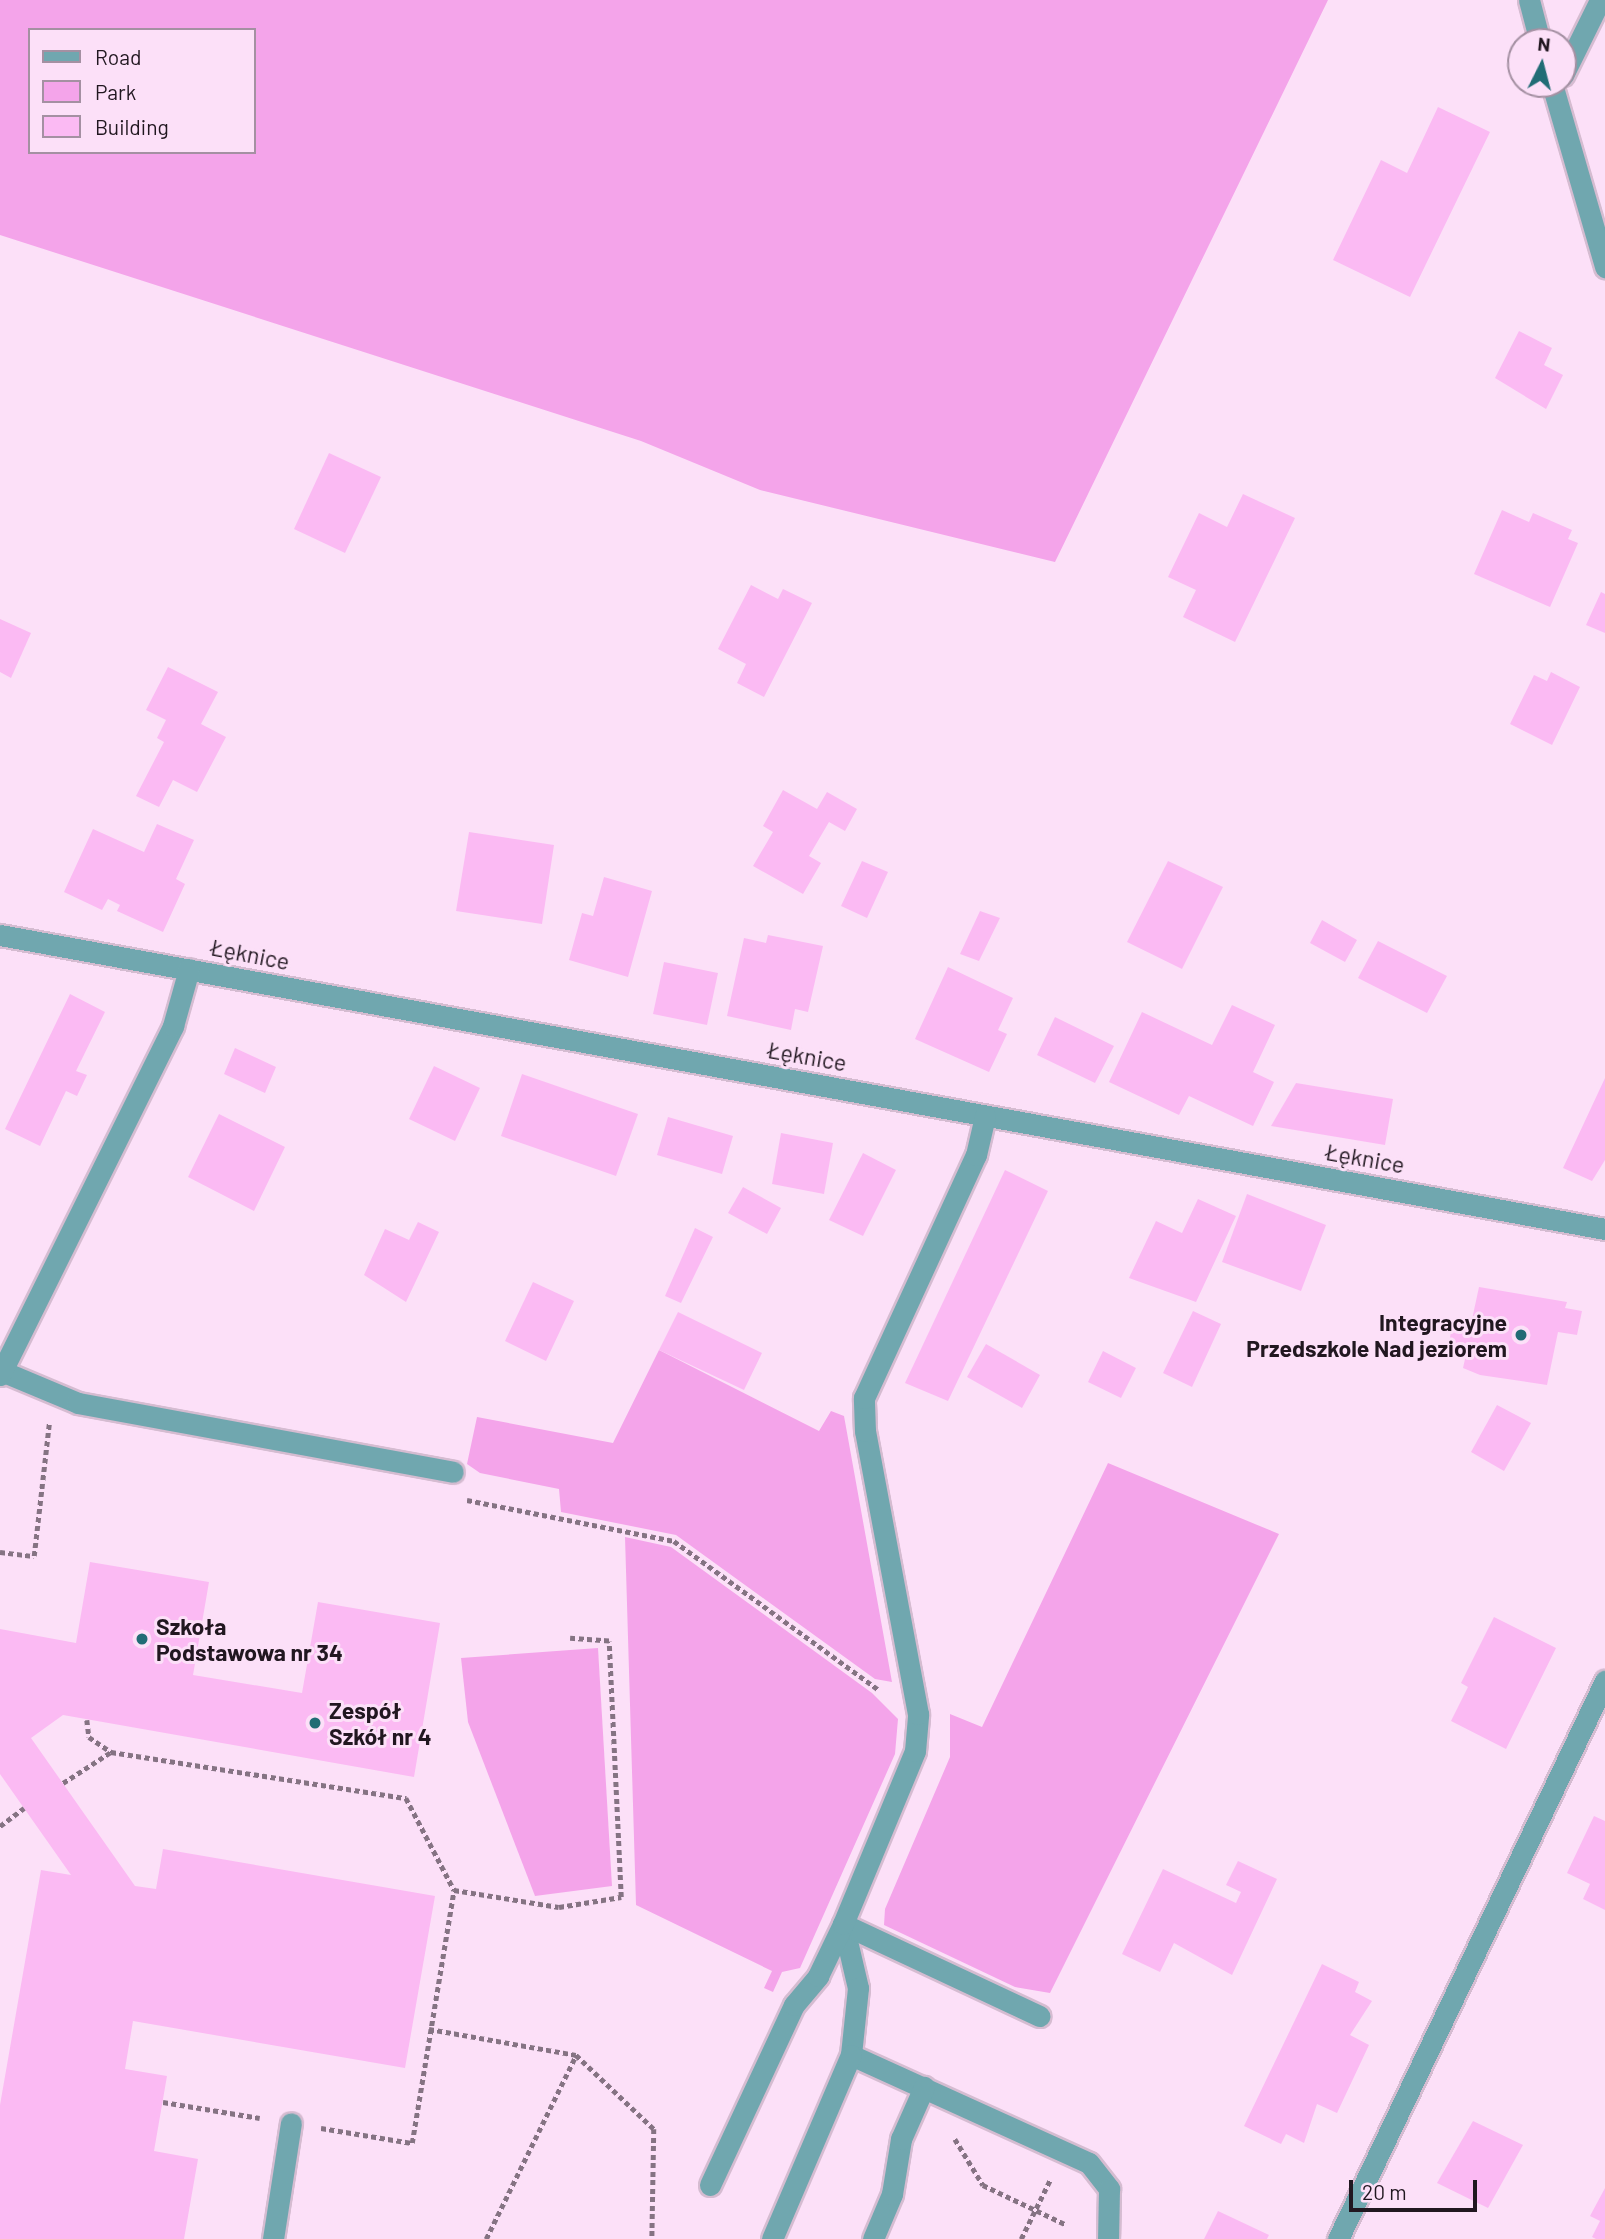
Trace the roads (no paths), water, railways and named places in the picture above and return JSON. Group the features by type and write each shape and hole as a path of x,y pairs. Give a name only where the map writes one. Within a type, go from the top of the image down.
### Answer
{"street":[{"path":"1528,0 1536,28"},
{"path":"1577,45 1600,0"},
{"path":"1561,98 1605,267"},
{"name":"Łęknice","path":"0,935 1605,1228"},
{"path":"189,969 173,1026 2,1374 51,1396 453,1472"},
{"path":"710,2185 794,2005 818,1976 843,1924 906,1775 918,1714 865,1431 864,1398 976,1155 985,1116"},
{"path":"1338,2239 1605,1681"},
{"path":"843,1924 1039,2016"},
{"path":"772,2239 851,2055 857,1979 843,1924"},
{"path":"851,2055 1098,2170 1109,2189 1108,2239"},
{"path":"873,2239 892,2194 901,2139 924,2087"},
{"path":"273,2239 290,2123"}],"place":[{"name":"Integracyjne Przedszkole Nad jeziorem","path":"1521,1335"},
{"name":"Szkoła Podstawowa nr 34","path":"142,1639"},
{"name":"Zespół Szkół nr 4","path":"315,1723"}]}
